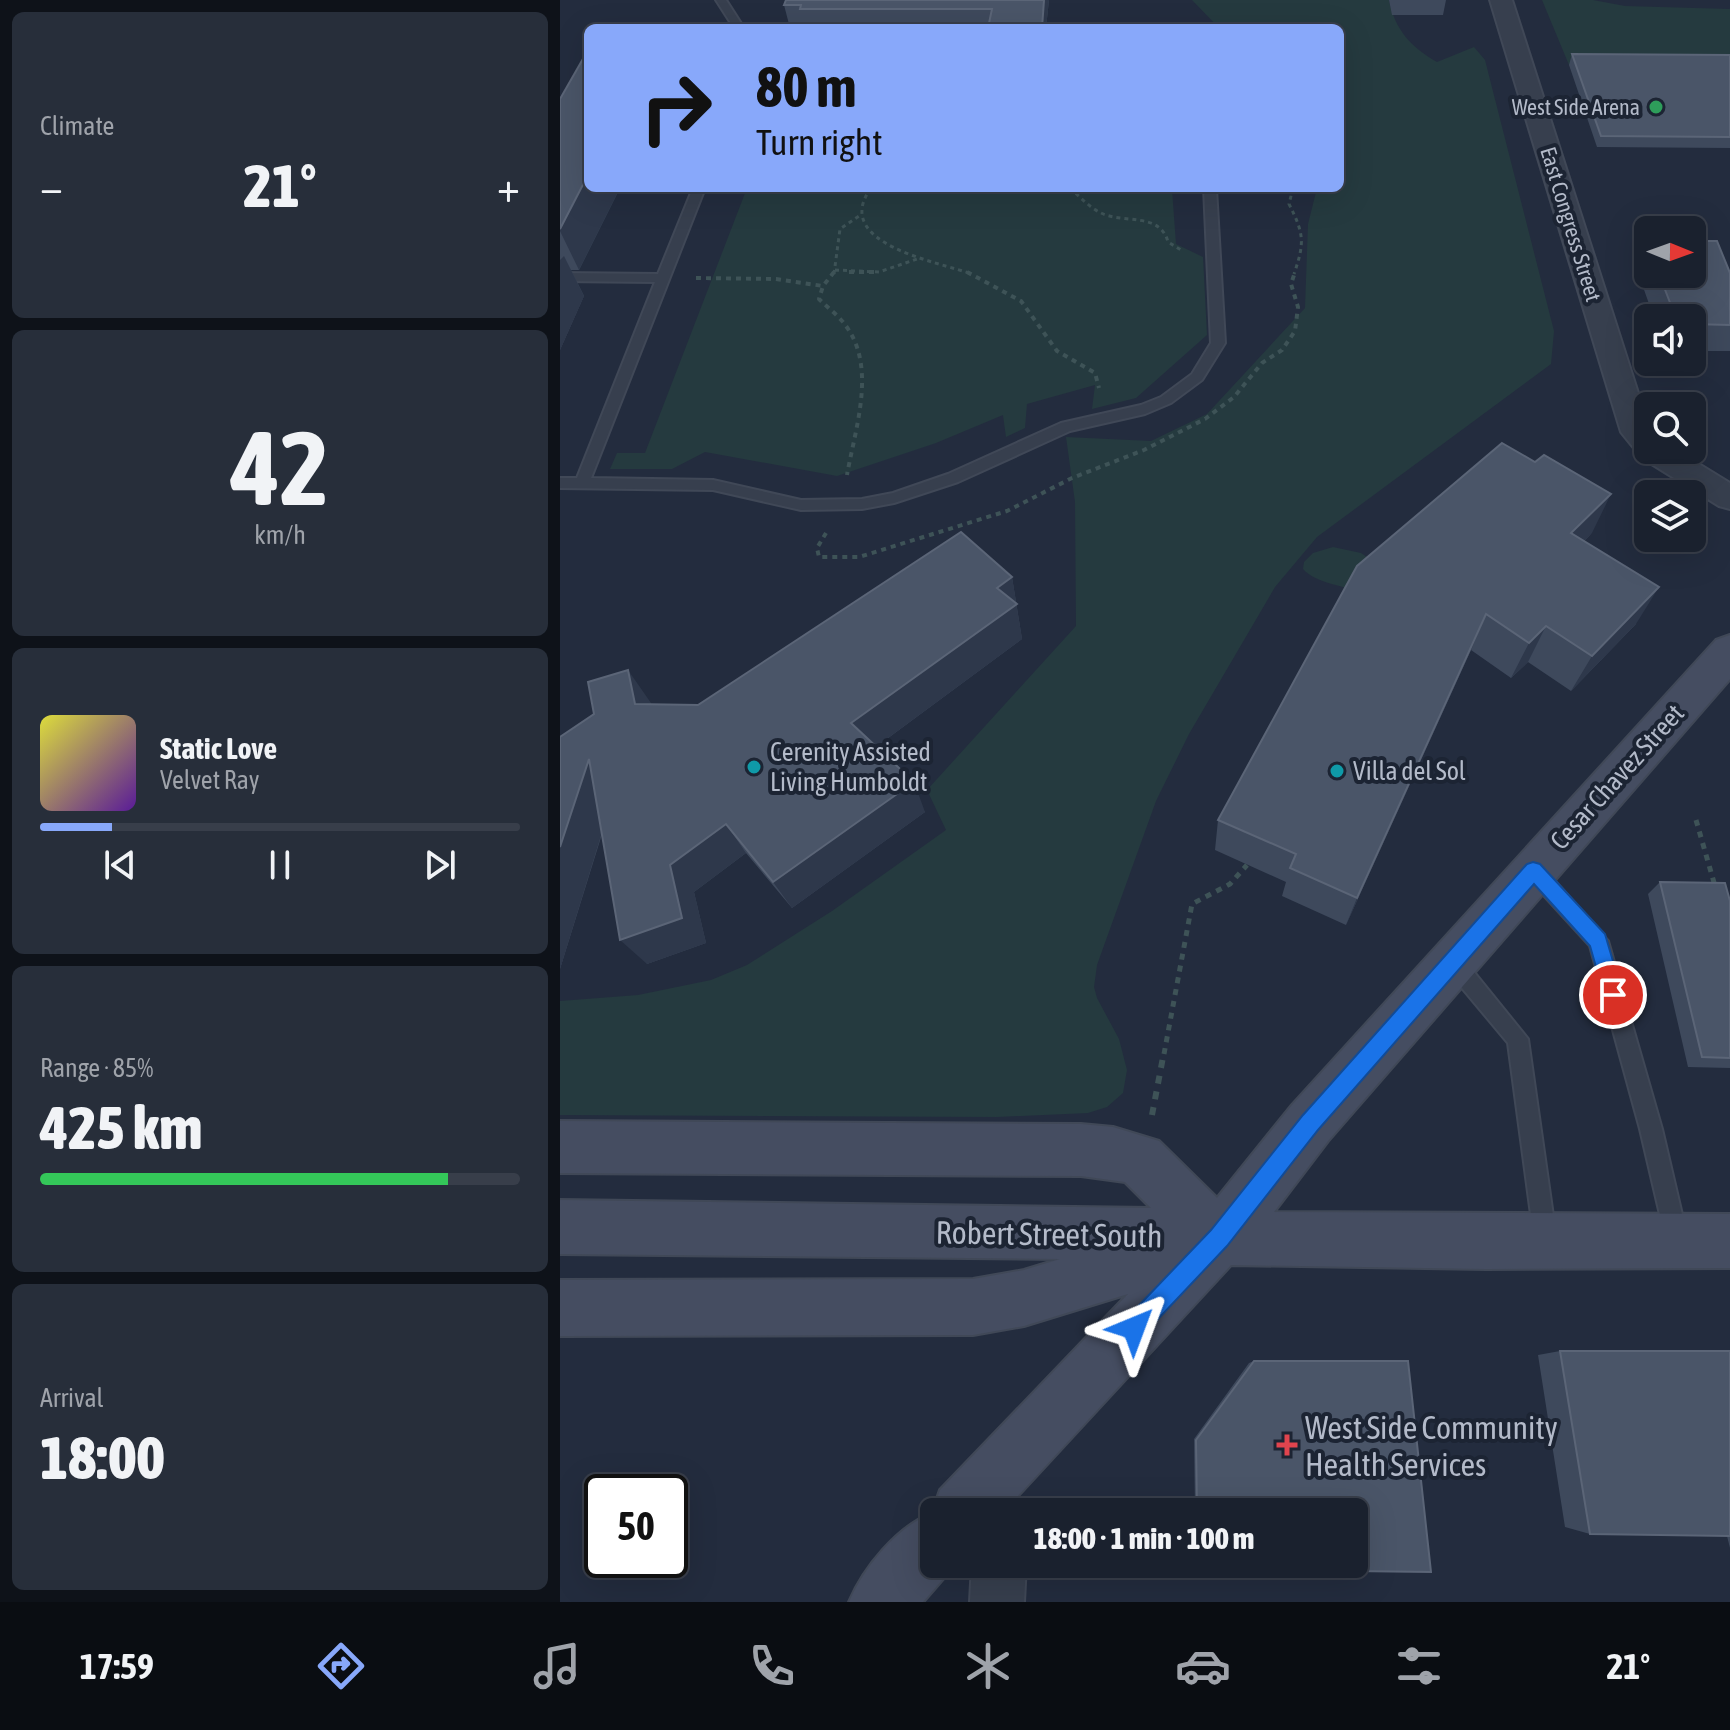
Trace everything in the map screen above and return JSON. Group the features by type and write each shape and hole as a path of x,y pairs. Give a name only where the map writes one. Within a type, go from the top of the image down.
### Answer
{"main road":[{"name":"Cesar Chavez Street","path":"1003,1489 1219,1238 1310,1123 1730,651"},
{"path":"560,1147 1113,1153 1140,1160 1219,1238 1024,1298 973,1307 560,1308"},
{"name":"Robert Street South","path":"560,1227 1067,1232 1219,1238 1546,1242 1730,1241"},
{"path":"881,1602 920,1559"}],"street":[{"name":"East Congress Street","path":"1501,0 1634,427"},
{"path":"1675,464 1730,498"},
{"path":"997,1602 998,1578"}],"lane":[{"path":"721,0 736,24"},
{"path":"582,483 697,192"},
{"path":"560,483 713,485 801,505 841,506 894,498 953,478 1066,427 1145,409 1185,389 1209,361 1218,343 1210,192"},
{"path":"560,277 662,278"},
{"path":"1533,870 1598,941 1651,1129 1677,1241"},
{"path":"1453,961 1518,1039 1546,1242"}],"path":[{"path":"868,192 862,214 876,238 1000,287 1021,301 1037,317 1057,351 1094,370 1100,378 1099,404 1108,418"},
{"path":"1075,192 1101,213 1157,224 1165,230 1168,242 1194,257"},
{"path":"841,506 861,396 860,365 857,345 846,326 819,299 823,286 834,275 840,229 862,214"},
{"path":"835,270 852,274 878,272 901,268 921,257"},
{"path":"662,278 776,279 823,286"},
{"path":"1696,820 1717,895"},
{"path":"1151,1120 1192,904 1203,895 1240,879 1247,865"}],"green space":[{"path":"1192,0 1389,0 1395,20 1406,37 1437,62 1474,47 1485,60 1554,331 1551,364 1317,537 1275,587 1189,734 1156,801 1097,965 1094,987 1097,998 1119,1039 1127,1070 1123,1093 1107,1107 1088,1113 996,1117 560,1115 560,1001 638,995 711,980 747,965 832,911 946,830 927,790 1076,626 1075,502 1066,437 1151,441 1207,414 1305,308 1308,224 1316,192 1344,192 1344,24 1215,24"},
{"path":"1542,0 1593,0 1625,6 1730,9 1730,67 1569,65"},
{"path":"745,192 1172,192 1176,244 1203,257 1207,335 1136,398 1092,409 1095,385 1027,404 1025,428 1006,437 1003,415 936,443 837,476 705,452 672,469 610,469 617,453 645,453"},
{"path":"1333,547 1361,553 1385,569 1359,592 1322,581 1303,569 1304,562 1313,553"}],"building":[{"path":"786,0 1044,0 1042,24 989,24 992,9 800,9 801,5 784,5"},
{"name":"West Side Arena","path":"1572,54 1730,55 1730,137 1601,136"},
{"path":"584,57 584,183 560,229 560,99"},
{"path":"1706,241 1717,241 1730,273 1730,325 1706,324 1706,304 1671,304 1664,288 1706,288"},
{"name":"Villa del Sol","path":"1502,443 1535,462 1544,455 1611,494 1571,533 1659,587 1592,656 1546,626 1529,643 1486,614 1357,898 1290,868 1296,854 1218,820 1357,566"},
{"name":"Cerenity Assisted Living Humboldt","path":"961,532 1012,577 997,588 1017,604 851,723 914,782 773,882 726,824 670,865 682,918 620,940 589,759 560,847 560,737 594,714 588,682 628,670 635,704 698,705"},
{"path":"1660,882 1725,883 1730,901 1730,1058 1702,1057"},
{"path":"1560,1351 1730,1351 1730,1536 1590,1534"},
{"path":"1254,1361 1408,1361 1431,1572 1368,1571 1368,1498 1197,1498 1196,1440"}],"place":[{"name":"West Side Arena","path":"1656,107"},
{"name":"Cerenity Assisted Living Humboldt","path":"754,767"},
{"name":"Villa del Sol","path":"1337,771"},
{"name":"West Side Community Health Services","path":"1287,1445"}],"route":[{"path":"1134,1328 1219,1238 1310,1123 1533,870 1598,941 1613,995"}]}
